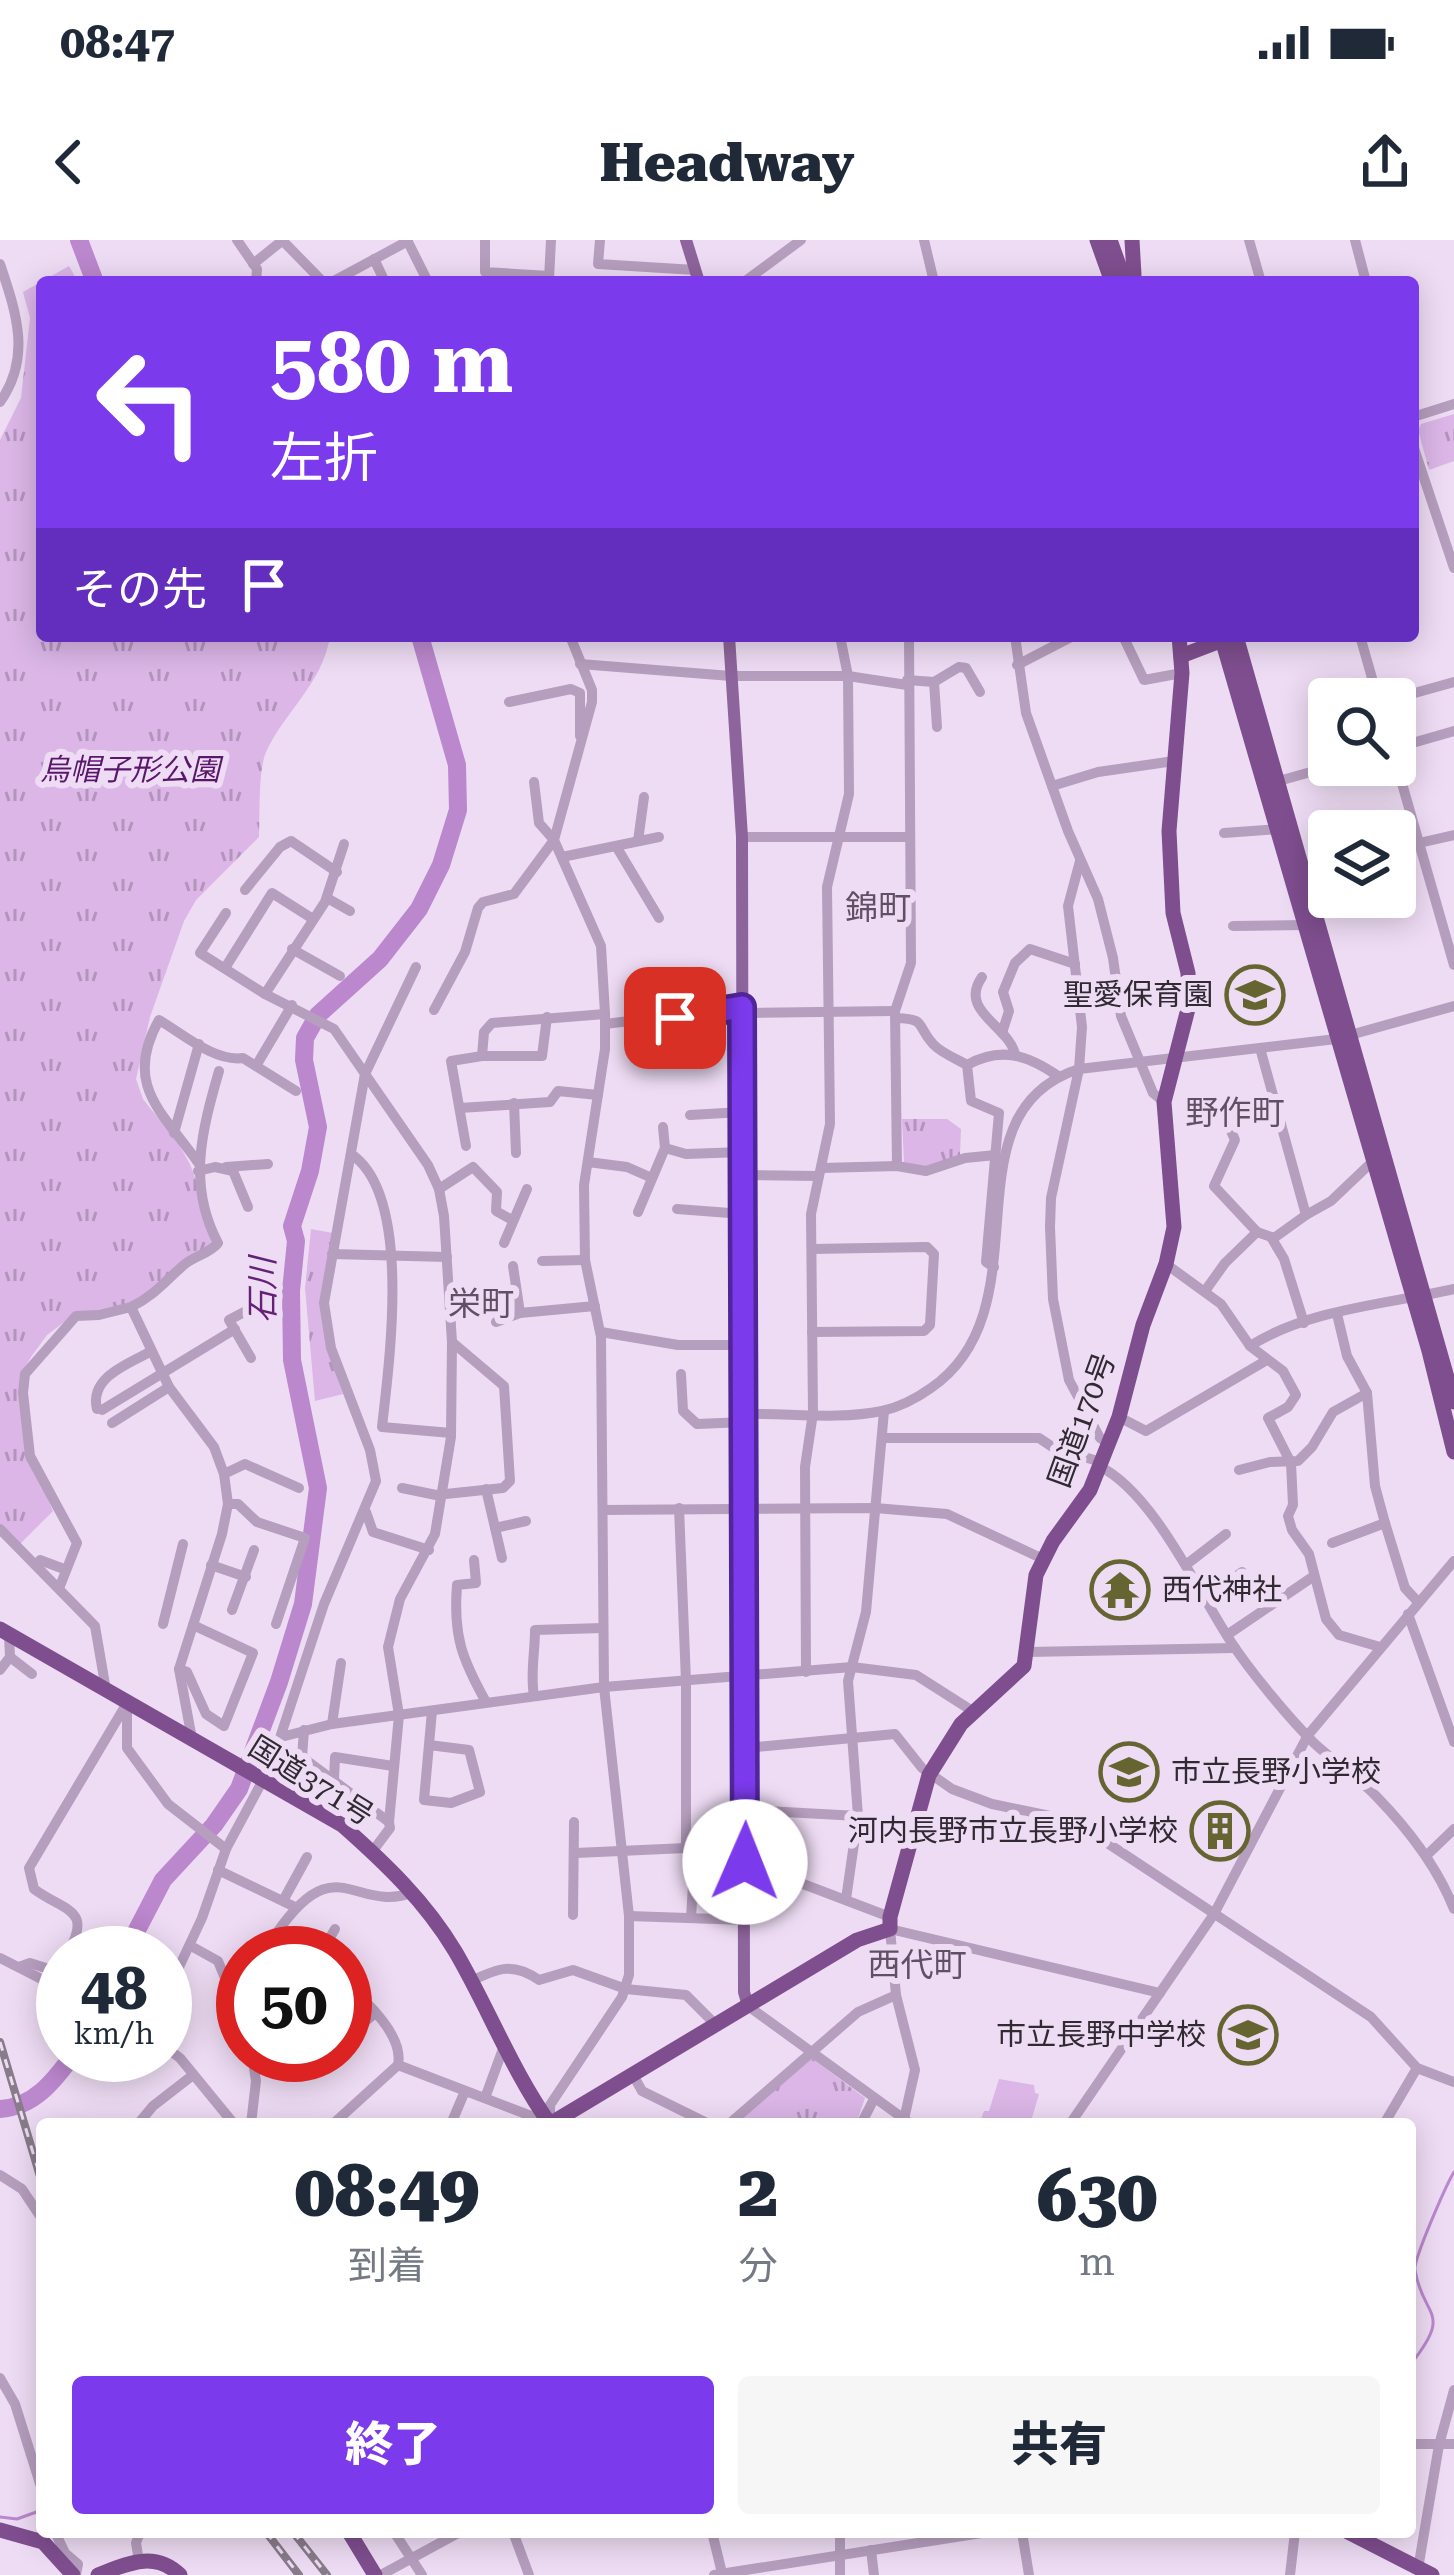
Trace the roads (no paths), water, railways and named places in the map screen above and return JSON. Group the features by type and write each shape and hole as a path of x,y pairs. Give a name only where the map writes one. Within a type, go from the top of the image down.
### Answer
{"highway":[{"path":"1096,240 1110,276"},
{"path":"1110,240 1125,276"},
{"path":"1132,240 1133,276"},
{"name":"国道170号","path":"1028,1652 1032,1592 1043,1558 1083,1502 1119,1417 1174,1227 1164,1102 1189,1005 1170,866 1179,642"},
{"path":"1181,664 1220,642"},
{"path":"1230,642 1417,1297 1454,1452"},
{"path":"1272,783 1278,829 1305,926 1344,1037 1372,1162 1454,1402"},
{"name":"国道371号","path":"4,1632 342,1826 372,1852 414,1892 471,1981 547,2118"},
{"path":"560,2118 890,1923 929,1775 949,1741 1024,1666 1028,1652"},
{"path":"0,2530 36,2538 74,2575"},
{"path":"353,2538 378,2575"},
{"path":"1359,2538 1422,2572"},
{"path":"98,2575 135,2562 159,2561 180,2575"}],"main road":[{"path":"686,240 697,276"},
{"path":"729,642 742,837 744,1992 748,2006"}],"street":[{"path":"237,240 255,276"},
{"path":"253,264 283,240 321,276"},
{"path":"339,276 408,240 425,276"},
{"path":"485,240 485,272 522,276"},
{"path":"549,276 551,240"},
{"path":"600,240 598,264 697,276"},
{"path":"752,276 801,240"},
{"path":"924,240 933,276"},
{"path":"1249,240 1259,276"},
{"path":"1354,240 1364,276"},
{"path":"374,259 382,276"},
{"path":"0,264 16,316 20,351 11,387 0,402"},
{"path":"1419,415 1454,404"},
{"path":"1419,463 1454,568"},
{"path":"434,1010 465,952 478,908 483,902 514,894 554,840 592,702 592,690 572,642"},
{"path":"806,1672 806,1467 813,1413 811,1214 830,1124 827,887 849,794 848,676 841,642"},
{"path":"897,1166 896,1014 911,963 909,642"},
{"path":"1015,642 1026,713 1098,899 1114,958 1121,1016 1153,1093 1164,1102"},
{"path":"1017,665 1061,642"},
{"path":"1126,642 1144,680 1181,664"},
{"path":"1362,642 1372,678"},
{"path":"580,664 731,676 848,676 907,682 934,682 959,667 966,668 980,692"},
{"path":"934,682 937,727"},
{"path":"1416,693 1454,682"},
{"path":"509,702 572,688 580,693 582,742"},
{"path":"1416,742 1454,731"},
{"path":"1052,786 1099,772 1174,761"},
{"path":"1272,783 1308,773"},
{"path":"534,782 539,823 554,840 601,946 605,1019 588,1162 585,1261 601,1332 604,1687 629,1916 626,1989 550,2105 550,2118"},
{"path":"1403,786 1454,965"},
{"path":"638,842 644,797"},
{"path":"1224,832 1278,829"},
{"path":"1419,843 1454,835"},
{"path":"562,857 659,837"},
{"path":"742,837 909,837"},
{"path":"244,890 291,841 337,872"},
{"path":"265,994 326,898 344,844"},
{"path":"616,846 659,919"},
{"path":"1080,861 1068,906 1082,1027 1079,1069 1052,1198 1053,1299 1069,1380 1100,1438 1108,1443"},
{"path":"225,968 272,893 313,919"},
{"path":"326,898 350,911"},
{"path":"226,914 200,953 334,1029 419,1150 439,1189 452,1342 451,1433 429,1550 393,1620 388,1647 399,1714 390,1828 372,1852"},
{"path":"1233,926 1305,926"},
{"path":"292,949 340,976"},
{"path":"1002,1033 1009,1011 1003,992 1015,963 1030,949 1075,964"},
{"path":"192,1943 226,1849 271,1765 332,1585 376,1481 370,1450 343,1385 324,1303 365,1074 416,967"},
{"path":"982,977 974,988 975,1000 1012,1042 1015,1054"},
{"path":"680,1374 683,1411 698,1424 884,1411 926,1392 963,1357 986,1313 1011,1127 1026,1101 1058,1076 1079,1069 1344,1037 1454,1006"},
{"path":"256,1066 298,1008"},
{"path":"482,1056 484,1032 492,1023 742,1010 829,1011 914,1018 932,1043 967,1065"},
{"path":"466,1146 452,1061 542,1056 547,1017"},
{"path":"198,1167 146,1089 143,1072 148,1039 159,1020 215,1054 243,1058 296,1091"},
{"path":"174,1133 199,1044"},
{"path":"1260,1048 1306,1215"},
{"path":"967,1065 987,1054 1015,1054 1058,1076"},
{"path":"967,1065 971,1101 999,1113 986,1262 994,1267"},
{"path":"60,1586 77,1543 30,1456 25,1374 76,1316 99,1316 131,1307 160,1291 184,1264 218,1243 204,1212 198,1167 202,1129 219,1071"},
{"path":"460,1108 550,1102 558,1091 598,1096"},
{"path":"1218,1101 1234,1140 1214,1186 1257,1232 1271,1237 1285,1233 1331,1201 1372,1162"},
{"path":"514,1103 516,1153"},
{"path":"690,1115 742,1112"},
{"path":"638,1211 665,1148 664,1127"},
{"path":"665,1148 686,1154 743,1152"},
{"path":"351,1154 361,1160 376,1185 392,1257 392,1333 382,1427 451,1433"},
{"path":"742,1175 897,1166 935,1170 965,1158 996,1155"},
{"path":"588,1162 628,1167 652,1178"},
{"path":"198,1167 268,1164"},
{"path":"226,1167 233,1171 248,1207"},
{"path":"439,1189 473,1167 497,1192 496,1211 512,1220"},
{"path":"504,1243 527,1189"},
{"path":"677,1210 743,1214"},
{"path":"1205,1291 1257,1232"},
{"path":"1271,1237 1284,1259 1304,1323"},
{"path":"812,1250 927,1247 934,1254 930,1325 924,1331 812,1332"},
{"path":"332,1254 447,1257"},
{"path":"542,1261 585,1261"},
{"path":"1166,1264 1205,1291 1233,1318 1250,1346 1283,1371 1296,1395 1268,1418 1292,1463 1288,1516 1292,1530 1309,1554 1331,1629 1379,1647"},
{"path":"513,1266 520,1313"},
{"path":"1250,1346 1270,1333 1304,1323 1454,1289"},
{"path":"496,1322 520,1313 595,1306"},
{"path":"131,1307 169,1387 214,1447 224,1474 228,1504 179,1670 192,1739"},
{"path":"250,1309 230,1320 251,1358"},
{"path":"1337,1314 1347,1356 1367,1393 1375,1486 1385,1522 1405,1588 1418,1602"},
{"path":"89,1330 99,1316"},
{"path":"151,1352 101,1383 94,1398 99,1409 235,1329"},
{"path":"601,1332 678,1345 744,1345"},
{"path":"402,1488 443,1494 503,1488 510,1481 504,1386 452,1342"},
{"path":"1119,1417 1146,1431 1267,1360"},
{"path":"112,1423 169,1387"},
{"path":"1240,1470 1270,1462 1292,1463 1312,1447 1334,1412 1367,1393"},
{"path":"846,1899 858,1816 847,1702 866,1612 884,1411"},
{"path":"883,1438 1039,1438 1100,1464 1131,1492 1186,1564 1235,1648 1308,1736 1375,1795 1426,1856 1440,1874 1454,1910"},
{"path":"224,1474 245,1464 299,1488"},
{"path":"486,1489 502,1558"},
{"path":"228,1504 238,1504 257,1522 305,1538 276,1624"},
{"path":"679,1508 691,1918"},
{"path":"603,1510 874,1508 946,1514 1043,1558"},
{"path":"366,1511 373,1532 429,1550"},
{"path":"495,1528 526,1521"},
{"path":"1332,1543 1385,1522"},
{"path":"0,1529 98,1630 106,1690"},
{"path":"1186,1564 1226,1534"},
{"path":"163,1624 183,1544"},
{"path":"232,1610 254,1550"},
{"path":"40,1560 64,1569"},
{"path":"474,1560 476,1583 457,1585 454,1616 462,1664 486,1702"},
{"path":"1074,2118 1214,1914 1308,1736 1454,1561"},
{"path":"211,1565 246,1577"},
{"path":"1207,1597 1242,1571"},
{"path":"1226,1635 1313,1576"},
{"path":"172,1594 200,1602"},
{"path":"1408,1614 1454,1742"},
{"path":"179,1670 187,1672 206,1714 224,1726 253,1653 193,1625"},
{"path":"534,1696 530,1677 536,1663 535,1630 603,1628"},
{"path":"4,1632 10,1657 32,1674"},
{"path":"1028,1652 1235,1648"},
{"path":"0,1670 10,1657"},
{"path":"332,1724 340,1663"},
{"path":"281,1737 332,1724 604,1687 852,1667 916,1676 974,1712"},
{"path":"127,1703 127,1748 168,1804 226,1849"},
{"path":"79,1926 73,1911 34,1889 29,1868 127,1703"},
{"path":"429,1745 469,1750 480,1792 451,1803 424,1800 432,1711"},
{"path":"304,1730 302,1757 389,1822"},
{"path":"746,1748 895,1734 929,1775 952,1789 992,1804 1074,1821 1371,2017 1418,2068 1454,2082"},
{"path":"334,1780 335,1757 393,1766"},
{"path":"746,1810 858,1816"},
{"path":"573,1916 574,1822"},
{"path":"1426,1856 1454,1829"},
{"path":"576,1853 690,1850 745,1862 846,1899 890,1923 1160,1993"},
{"path":"280,1926 307,1857"},
{"path":"218,1870 290,1903 336,1886 389,1897 414,1892"},
{"path":"629,1916 746,1919"},
{"path":"890,1923 896,1995 914,2070 907,2118"},
{"path":"0,1958 36,1976"},
{"path":"19,1967 36,1965"},
{"path":"471,1981 495,1969 518,1966 539,1980 573,1970 626,1989 686,1995 716,2025"},
{"path":"735,2118 858,2012 896,1995"},
{"path":"748,2006 899,2118"},
{"path":"340,2118 398,2065 399,2046 374,2014"},
{"path":"485,2098 505,2043"},
{"path":"398,2065 535,2118"},
{"path":"1388,2118 1418,2068"},
{"path":"632,2074 642,2091 697,2118"},
{"path":"143,2118 193,2075 229,2118"},
{"path":"251,2118 256,2082"},
{"path":"454,2118 465,2091"},
{"path":"864,2118 874,2099"},
{"path":"0,2175 22,2189 36,2210"},
{"path":"0,2378 15,2404 36,2471"},
{"path":"1422,2572 1439,2445 1454,2390"},
{"path":"1416,2444 1454,2444"},
{"path":"58,2538 78,2564 74,2575"},
{"path":"135,2562 138,2538"},
{"path":"398,2538 422,2575"},
{"path":"378,2575 445,2538"},
{"path":"515,2538 529,2575"},
{"path":"713,2538 718,2574 871,2550 907,2538"},
{"path":"840,2538 840,2575"},
{"path":"1023,2538 1029,2575"},
{"path":"1290,2575 1294,2538"},
{"path":"871,2550 874,2575"}],"waterway":[{"name":"石川","path":"79,240 93,276"},
{"name":"石川","path":"139,1926 163,1880 214,1825 239,1789 303,1604 318,1488 292,1360 296,1241 292,1226 318,1127 304,1060 305,1038 318,1015 380,959 419,909 441,865 458,810 457,765 422,642"},
{"name":"石川","path":"0,2109 33,2098 52,2082"},
{"path":"1416,2263 1454,2172"},
{"path":"1416,2274 1433,2324 1416,2357"},
{"path":"0,2517 17,2519 36,2512"}],"railway":[{"path":"0,2042 36,2163"},
{"path":"271,2538 299,2575"},
{"path":"298,2538 327,2575"}],"place":[{"name":"聖愛保育園","path":"1255,995"},
{"name":"西代神社","path":"1120,1590"},
{"name":"市立長野小学校","path":"1129,1772"},
{"name":"河内長野市立長野小学校","path":"1220,1831"},
{"name":"市立長野中学校","path":"1248,2035"}],"district":[{"name":"錦町","path":"878,907"},
{"name":"野作町","path":"1235,1112"},
{"name":"栄町","path":"481,1303"},
{"name":"西代町","path":"917,1964"}],"park label":[{"name":"烏帽子形公園","path":"130,770"}]}
